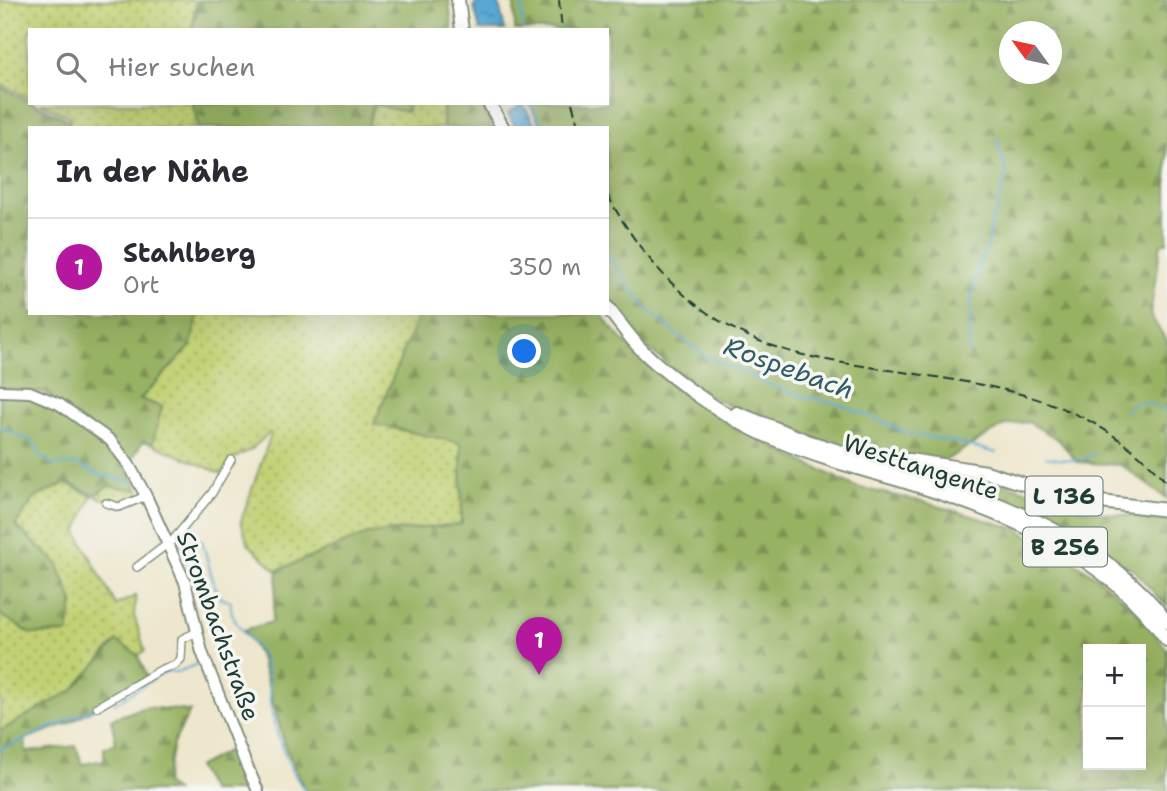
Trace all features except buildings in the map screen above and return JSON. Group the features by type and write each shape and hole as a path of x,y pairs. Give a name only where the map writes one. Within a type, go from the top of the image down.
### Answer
{"main road":[{"path":"458,0 462,28"},
{"path":"490,105 502,126"},
{"name":"Westtangente","path":"609,310 638,346 678,380 735,419 764,435 869,471 906,471 1044,535 1081,556 1117,583 1140,606 1167,640"},
{"name":"Strombachstraße","path":"0,391 18,390 44,396 110,439 129,465 185,582 212,680 258,791"},
{"name":"Westtangente","path":"714,405 810,442 906,471 1000,505 1072,539 1125,576 1167,622"},
{"path":"869,471 877,471 887,466"},
{"name":"L 136","path":"906,471 986,472 1068,498 1167,510"}],"street":[{"path":"136,567 174,539 212,493 231,460"},
{"path":"106,503 118,507 146,496"},
{"path":"97,707 162,669 175,665 181,659 182,639 197,632"}],"green space":[{"path":"0,0 196,0 192,28 28,28 28,97 0,84"},
{"path":"199,0 449,0 452,28 192,28"},
{"path":"514,0 1167,0 1167,242 1161,244 1150,315 1167,341 1167,499 1121,465 1077,462 1059,440 1028,422 1005,425 944,461 897,453 857,453 738,410 689,383 644,345 609,304 609,126 541,126 530,105 609,105 609,28 515,28"},
{"path":"0,87 28,101 28,105 37,105 70,121 67,126 28,126 28,315 198,315 190,347 140,399 162,407 152,444 143,441 131,461 45,393 0,388"},
{"path":"44,105 193,105 198,126 67,126 70,117"},
{"path":"193,105 373,105 368,126 198,126"},
{"path":"373,105 407,112 408,105 443,105 443,126 368,126"},
{"path":"377,105 408,105 407,112"},
{"path":"443,105 482,105 492,126 443,126"},
{"path":"198,315 418,315 416,323 461,443 460,524 368,534 278,572 248,544 241,521 271,434 252,449 231,460 222,474 152,444 162,407 140,399 190,347"},
{"path":"418,315 602,315 639,357 715,415 856,487 924,502 1017,529 1090,572 1133,607 1167,649 1167,791 305,791 285,747 260,657 244,630 272,622 278,570 368,534 462,524 461,443 374,424"},
{"path":"20,394 42,398 106,440 139,490 108,486 94,495 67,482 34,498 15,525 57,563 73,602 68,633 31,634 0,614 0,396"},
{"path":"961,474 1019,488 1085,510 1119,515 1167,515 1167,607 1134,570 958,485 957,478"},
{"path":"65,483 92,496 77,532 116,605 136,596 134,615 145,651 138,655 116,642 73,690 0,731 0,614 31,634 68,633 73,602 57,563 15,525 35,498"},
{"path":"108,486 139,490 142,497 119,506 94,495"},
{"path":"117,641 138,655 147,677 69,723 25,739 26,752 76,746 82,764 104,760 104,748 116,743 111,719 145,707 190,711 173,744 165,784 175,791 0,791 0,731 73,690"},
{"path":"235,747 255,791 211,791 197,767"}],"water":[{"path":"498,1 505,28 479,28 474,7 476,3"},
{"path":"524,105 536,126 515,126 508,113"}],"waterway":[{"name":"Rospebach","path":"521,0 523,28"},
{"name":"Rospebach","path":"531,105 543,126"},
{"path":"969,352 971,298 978,267 990,240 990,227 1006,173 998,138"},
{"name":"Rospebach","path":"609,257 647,309 706,356 773,386 805,397 840,404 911,434 997,453"},
{"name":"Rospebach","path":"1124,412 1139,403 1150,404 1167,412"},
{"path":"0,427 33,442 41,457 54,465 75,464 98,474 133,482"},
{"name":"Rospebach","path":"1046,457 1078,460 1095,453"},
{"path":"146,483 153,488 171,538"},
{"path":"175,543 182,546 197,539 202,541 221,599 231,601 233,616 265,663 272,715 278,735 290,765 305,791"},
{"path":"115,703 167,671 178,672 197,664"},
{"path":"0,750 94,706"}],"railway":[{"path":"559,0 562,28"},
{"path":"573,105 578,126"},
{"path":"609,197 633,237 665,276 702,309 746,335 774,347 818,358 988,386 1065,409 1101,427 1135,451 1167,483"}],"place":[{"name":"Stahlberg","path":"539,675"}]}
